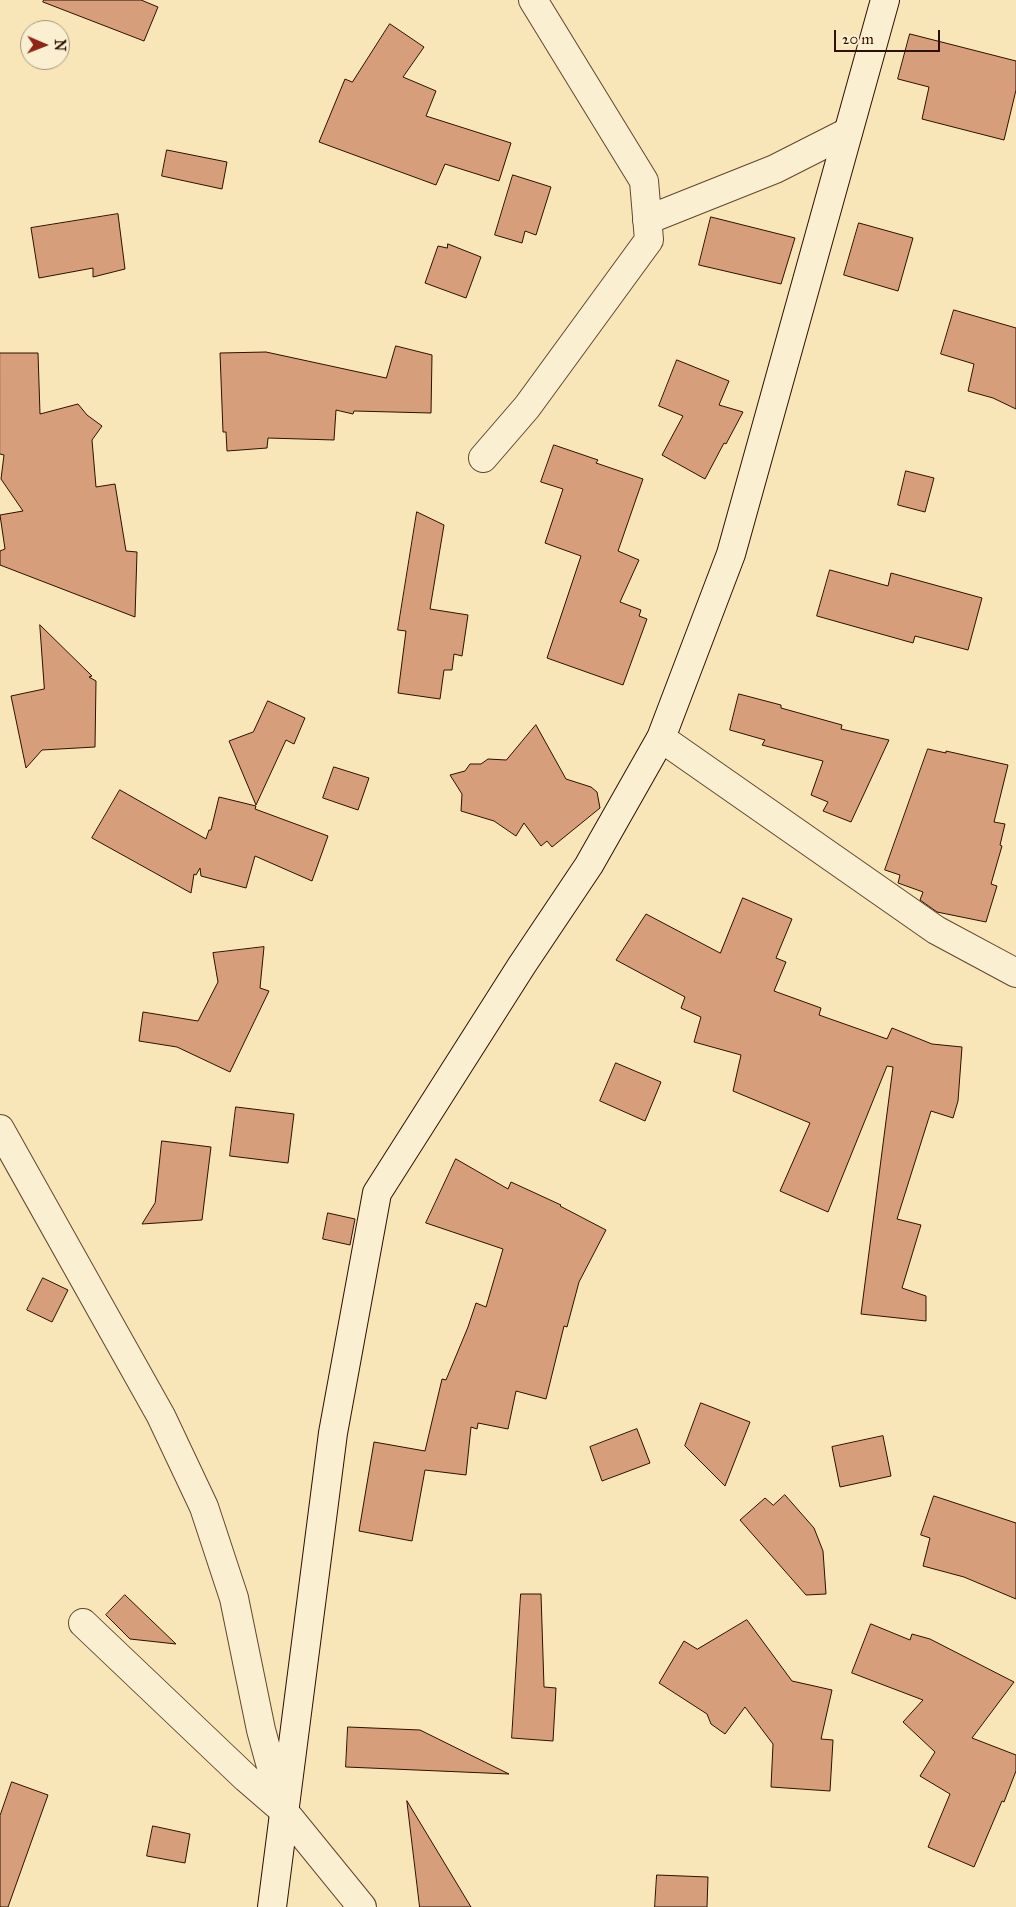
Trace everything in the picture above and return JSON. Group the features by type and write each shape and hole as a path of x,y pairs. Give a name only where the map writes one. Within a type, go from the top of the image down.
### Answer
{"street":[{"path":"483,458 527,406 650,240 644,181 533,0"},
{"path":"272,1907 333,1433 377,1193 517,973 589,865 661,738 731,554 885,0"},
{"path":"648,220 775,169 848,132"},
{"path":"661,738 936,930 1016,973"},
{"path":"0,1129 161,1416 204,1507 234,1598 261,1730 283,1810"},
{"path":"83,1623 246,1778 283,1810 362,1907"}],"building":[{"path":"44,0 141,0 158,7 144,41 43,2"},
{"path":"390,24 424,47 403,77 436,91 426,116 511,143 499,181 445,164 436,185 319,142 345,79 352,82"},
{"path":"910,34 1016,61 1016,90 1004,140 922,119 929,87 898,79"},
{"path":"167,150 227,162 222,189 162,176"},
{"path":"513,175 551,187 536,235 525,231 522,243 495,235"},
{"path":"118,214 125,269 93,277 93,268 39,278 31,228"},
{"path":"711,217 795,238 781,284 699,265"},
{"path":"859,223 913,238 898,291 844,275"},
{"path":"448,244 481,257 466,298 425,283 438,246 447,248"},
{"path":"954,310 1016,328 1016,409 993,398 968,391 974,364 941,354"},
{"path":"396,346 432,355 431,413 354,411 353,414 336,410 334,440 268,438 267,448 227,451 226,432 223,432 220,353 266,352 386,378"},
{"path":"0,353 38,353 40,414 78,404 87,415 102,426 92,440 96,487 115,484 126,551 137,552 135,617 0,565 0,551 5,549 0,515 23,511 1,479 4,455 0,454"},
{"path":"677,360 729,381 719,405 743,412 705,479 662,455 683,416 659,406"},
{"path":"554,445 598,460 596,463 643,479 618,551 639,560 620,602 641,610 639,616 647,619 623,685 547,658 581,556 545,543 563,489 541,482"},
{"path":"906,471 934,478 925,512 898,505"},
{"path":"417,512 444,525 430,609 468,615 462,656 454,654 452,670 444,670 440,699 398,693 406,631 398,630"},
{"path":"830,570 888,586 891,573 982,598 968,650 915,636 913,643 817,616"},
{"path":"40,625 92,676 89,677 96,681 95,747 42,750 26,768 11,696 44,689"},
{"path":"739,694 781,705 781,708 842,725 841,729 889,740 851,822 823,811 828,802 811,795 823,761 762,745 765,740 730,730"},
{"path":"268,701 305,718 294,744 286,740 256,805 229,741 253,732"},
{"path":"536,725 566,779 591,787 597,792 600,808 552,847 547,841 541,846 524,823 516,836 494,821 461,811 462,794 450,775 465,771 470,764 481,764 488,759 506,760"},
{"path":"928,749 946,753 946,751 1008,765 994,822 1005,824 1000,845 1002,846 991,884 997,886 986,922 937,912 920,900 923,892 898,883 900,875 885,870"},
{"path":"334,767 369,778 358,810 323,798"},
{"path":"120,790 206,839 209,830 211,830 219,797 256,806 255,809 328,836 312,881 255,856 246,888 201,876 200,868 196,875 194,874 191,893 92,838"},
{"path":"743,898 792,919 776,958 786,962 774,991 821,1008 819,1015 887,1039 892,1028 932,1044 962,1047 958,1101 953,1118 931,1111 897,1219 921,1225 902,1288 926,1296 926,1321 861,1314 893,1067 887,1066 828,1212 780,1191 810,1123 733,1091 741,1055 694,1042 701,1017 681,1008 685,997 616,960 646,914 720,953"},
{"path":"264,947 260,988 269,991 230,1072 177,1047 139,1041 143,1012 198,1021 218,982 213,953"},
{"path":"616,1063 661,1082 645,1121 600,1101"},
{"path":"236,1107 294,1114 288,1163 230,1156"},
{"path":"162,1141 211,1147 202,1220 142,1224 155,1203"},
{"path":"456,1159 508,1189 511,1182 561,1205 606,1230 579,1282 567,1327 564,1326 546,1399 516,1391 508,1429 478,1423 477,1429 471,1427 466,1475 425,1470 412,1541 359,1531 374,1442 425,1451 442,1379 446,1380 476,1303 486,1307 503,1249 426,1223"},
{"path":"328,1213 355,1219 350,1245 323,1239"},
{"path":"43,1278 68,1290 52,1322 27,1310"},
{"path":"701,1403 750,1422 725,1486 685,1446"},
{"path":"637,1429 650,1463 602,1481 590,1447"},
{"path":"883,1436 891,1476 840,1487 832,1447"},
{"path":"785,1495 814,1528 823,1551 826,1594 806,1595 740,1520 765,1498 773,1505"},
{"path":"934,1496 1016,1523 1016,1599 964,1577 923,1566 930,1538 921,1535"},
{"path":"521,1594 541,1594 544,1687 556,1688 553,1741 512,1738"},
{"path":"125,1595 176,1644 130,1639 106,1615"},
{"path":"747,1620 792,1681 832,1690 821,1739 833,1740 830,1791 771,1787 773,1744 745,1707 725,1734 711,1724 707,1714 659,1683 684,1641 697,1649"},
{"path":"871,1624 910,1640 912,1634 930,1639 1014,1682 972,1738 1016,1755 1016,1771 974,1867 928,1847 950,1794 920,1776 935,1752 903,1722 923,1700 852,1673"},
{"path":"348,1727 420,1730 509,1774 346,1767"},
{"path":"12,1782 48,1795 8,1907 0,1907 0,1816"},
{"path":"407,1801 471,1907 420,1907"},
{"path":"153,1826 190,1834 185,1863 147,1856"},
{"path":"657,1875 708,1877 707,1907 655,1907"}]}
